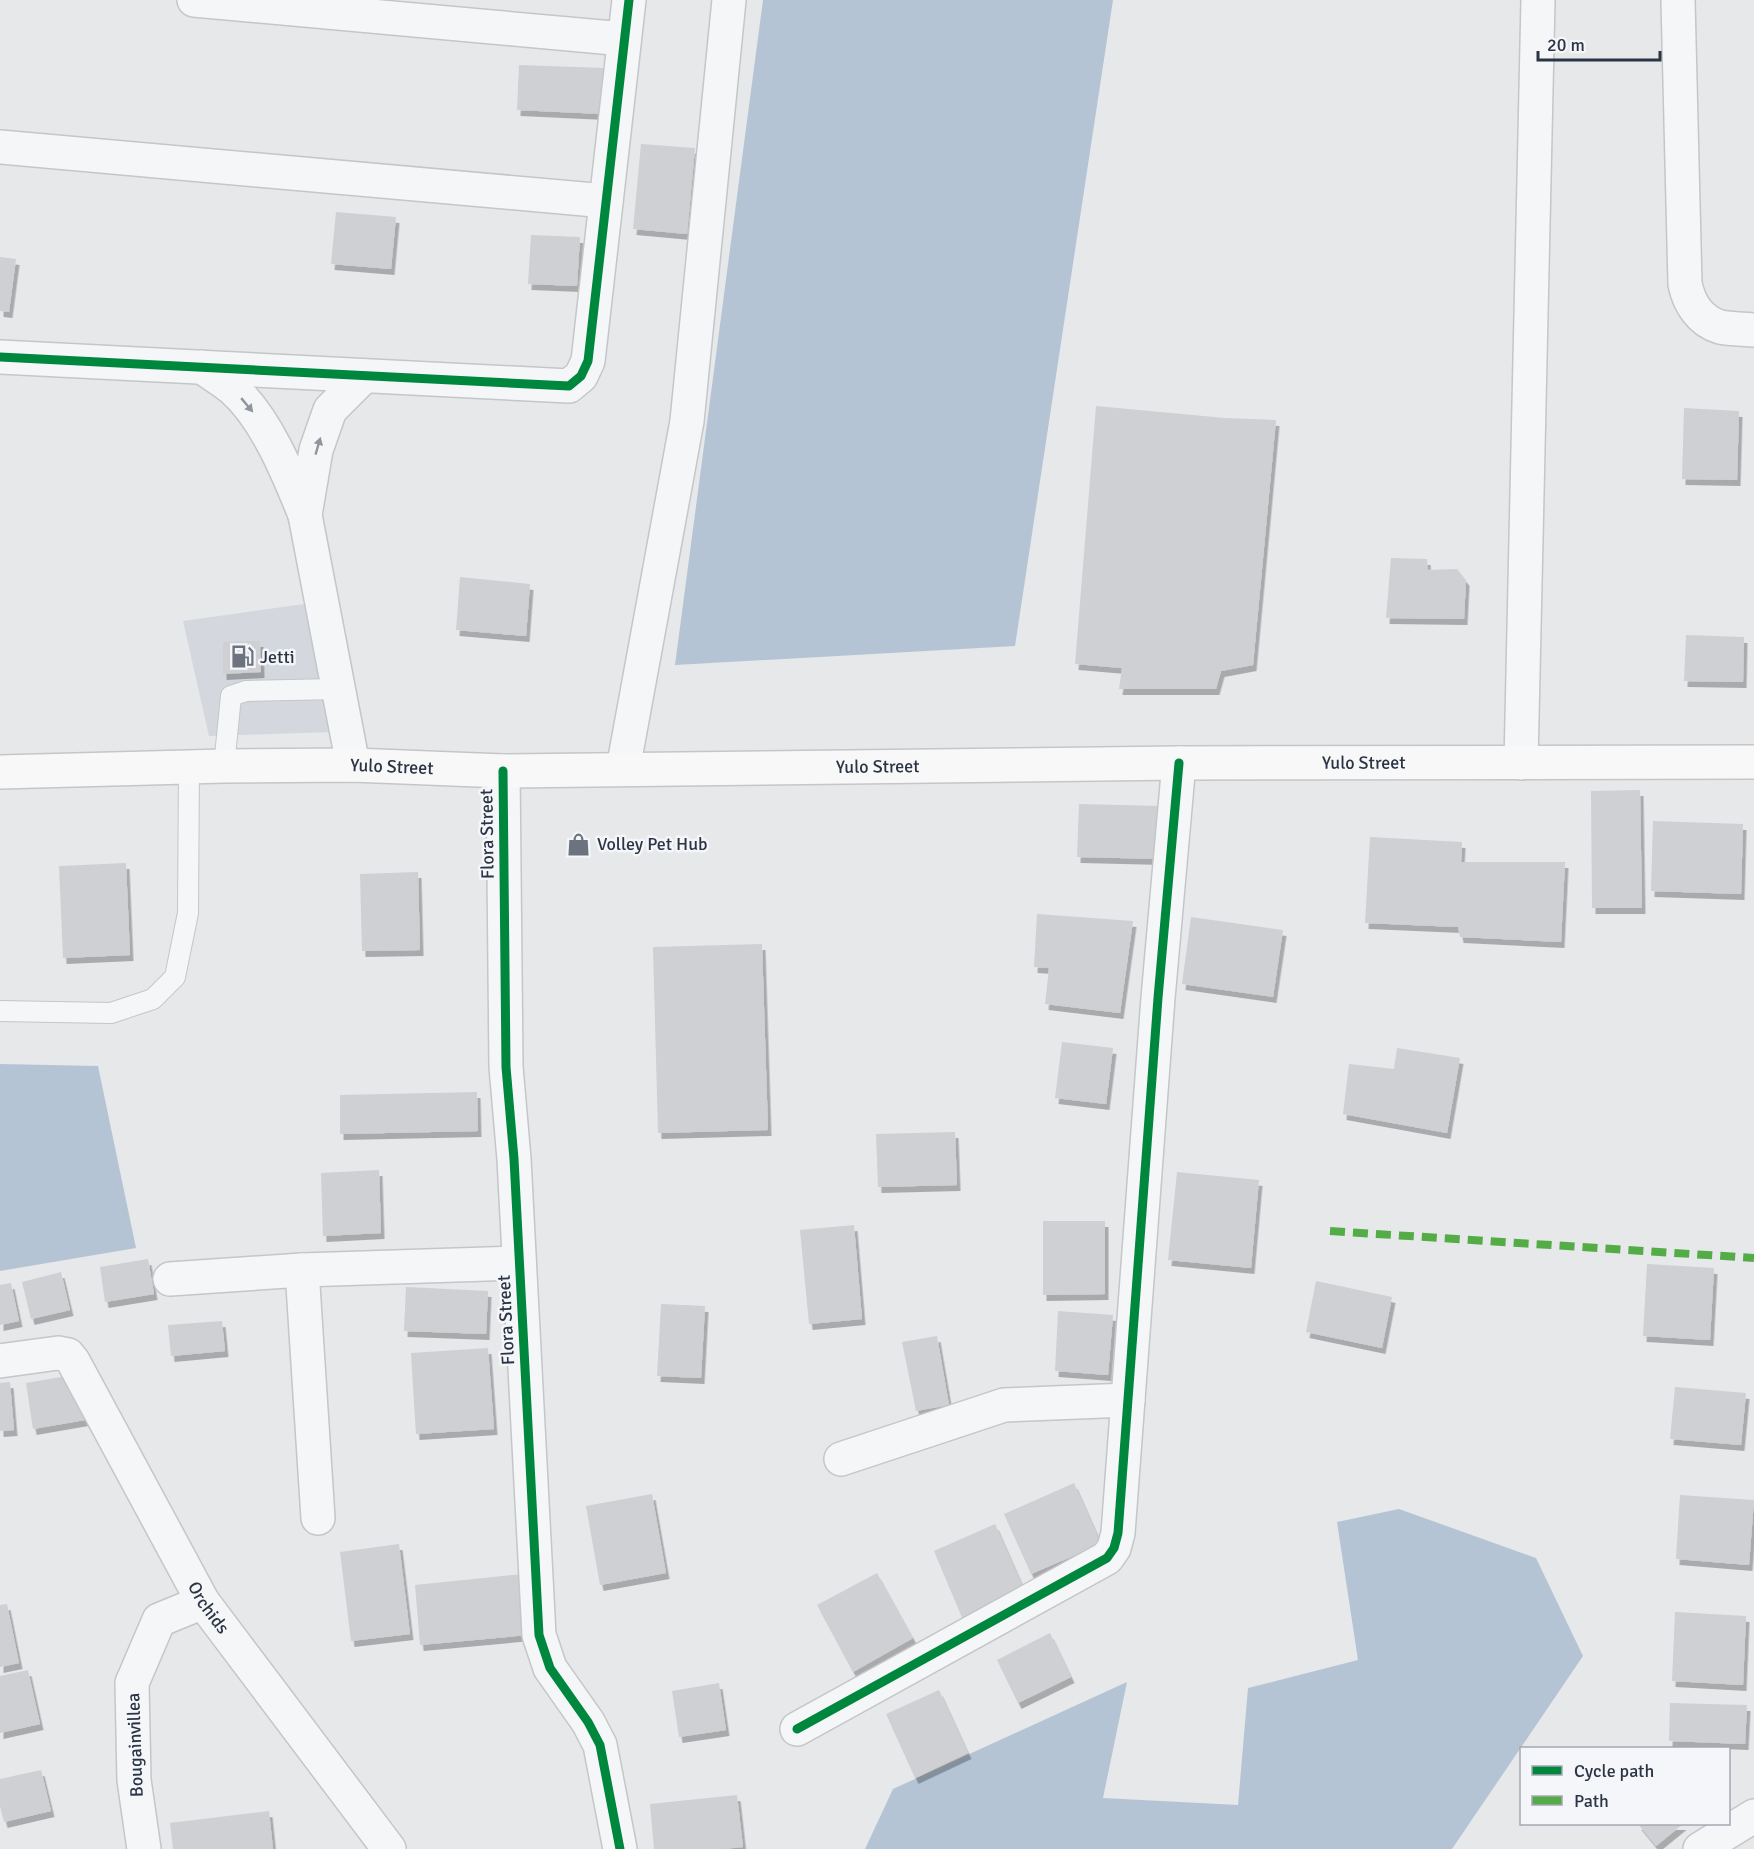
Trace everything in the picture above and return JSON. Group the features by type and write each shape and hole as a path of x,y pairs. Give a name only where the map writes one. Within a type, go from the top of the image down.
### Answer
{"main road":[{"name":"Yulo Street","path":"0,772 224,765 352,765 503,771 1179,763 1754,762"}],"street":[{"path":"194,0 624,39"},
{"path":"0,357 568,386 581,376 588,361 629,0"},
{"path":"623,769 687,421 729,0"},
{"path":"1521,763 1538,0"},
{"path":"1678,0 1685,284 1688,298 1695,310 1705,319 1720,327 1754,330"},
{"path":"0,147 606,201"},
{"path":"202,367 234,390 253,412 282,459 305,515 352,765"},
{"path":"305,515 316,450 330,410 364,376"},
{"path":"797,1729 1107,1558 1114,1548 1118,1533 1158,998 1179,763"},
{"name":"Flora Street","path":"503,771 506,1067 514,1159 539,1635 550,1668 588,1722 600,1745 620,1849"},
{"path":"170,1279 302,1270 519,1263"},
{"path":"302,1270 318,1518"},
{"name":"Orchids","path":"0,1361 58,1353 68,1355 73,1361 203,1602 389,1849"},
{"path":"841,1458 1004,1405 1128,1400"},
{"name":"Bougainvillea","path":"144,1849 134,1780 132,1683 159,1620 203,1602"},
{"path":"1700,1849 1754,1816"}],"lane":[{"path":"224,765 231,696 246,691 337,689"},
{"path":"0,1011 111,1013 153,999 175,977 188,913 189,766"}],"shaded area":[{"path":"304,604 332,732 209,736 183,621"}],"water":[{"path":"763,0 1113,0 1015,646 675,665"},
{"path":"0,1064 98,1066 136,1248 0,1271"},
{"path":"1399,1509 1536,1558 1583,1656 1452,1849 865,1849 893,1789 1127,1682 1103,1798 1238,1805 1248,1688 1358,1660 1337,1522"}],"building":[{"path":"519,65 604,68 602,114 517,110"},
{"path":"641,144 695,148 687,234 633,229"},
{"path":"336,212 396,217 391,269 331,264"},
{"path":"531,235 580,237 577,286 528,284"},
{"path":"0,257 16,259 9,312 0,311"},
{"path":"1096,406 1225,418 1276,420 1253,665 1221,671 1216,689 1119,689 1122,668 1075,664"},
{"path":"1684,408 1739,411 1737,480 1682,479"},
{"path":"1391,558 1427,559 1428,570 1457,569 1466,580 1464,619 1386,618"},
{"path":"460,577 530,584 526,636 456,630"},
{"path":"1686,635 1744,637 1743,682 1684,681"},
{"name":"Jetti","path":"260,641 261,672 223,674 223,642"},
{"path":"1640,790 1642,908 1592,908 1591,791"},
{"path":"1079,804 1162,806 1161,859 1077,857"},
{"path":"1653,821 1743,824 1741,894 1651,891"},
{"path":"1370,837 1462,842 1461,862 1565,862 1561,942 1460,937 1458,927 1365,923"},
{"path":"126,863 130,955 63,958 59,866"},
{"path":"418,872 420,950 362,951 360,874"},
{"path":"1037,914 1133,921 1120,1013 1045,1004 1049,968 1034,967"},
{"path":"1191,917 1283,930 1273,997 1182,984"},
{"path":"762,944 768,1130 658,1133 653,947"},
{"path":"1062,1042 1113,1048 1106,1104 1055,1098"},
{"path":"1397,1048 1460,1058 1447,1133 1343,1114 1349,1064 1394,1069"},
{"path":"477,1092 478,1131 340,1134 340,1095"},
{"path":"955,1132 957,1185 878,1187 876,1134"},
{"path":"379,1170 381,1233 323,1236 321,1173"},
{"path":"1177,1172 1259,1180 1251,1268 1168,1260"},
{"path":"1043,1221 1105,1221 1105,1294 1043,1295"},
{"path":"854,1225 862,1319 809,1324 800,1230"},
{"path":"148,1259 154,1294 105,1302 100,1267"},
{"path":"1647,1264 1714,1268 1710,1340 1643,1336"},
{"path":"61,1272 70,1310 31,1319 22,1282"},
{"path":"1316,1281 1392,1297 1382,1348 1306,1332"},
{"path":"11,1283 19,1321 0,1325 0,1285"},
{"path":"406,1287 488,1291 486,1334 404,1331"},
{"path":"661,1304 705,1306 701,1378 657,1376"},
{"path":"1058,1311 1113,1315 1108,1375 1055,1371"},
{"path":"222,1321 225,1351 171,1356 168,1325"},
{"path":"937,1336 949,1405 916,1411 902,1342"},
{"path":"488,1348 494,1429 416,1434 411,1353"},
{"path":"78,1374 85,1420 33,1429 26,1383"},
{"path":"10,1382 14,1430 0,1431 0,1383"},
{"path":"1675,1387 1746,1393 1741,1445 1670,1439"},
{"path":"1074,1483 1101,1544 1031,1574 1004,1514"},
{"path":"652,1494 666,1573 600,1585 586,1506"},
{"path":"1680,1495 1754,1500 1749,1565 1676,1559"},
{"path":"995,1524 1026,1594 963,1620 934,1551"},
{"path":"399,1544 410,1634 351,1641 340,1552"},
{"path":"877,1573 913,1638 853,1672 817,1605"},
{"path":"522,1574 528,1635 420,1645 415,1585"},
{"path":"7,1604 19,1663 0,1667 0,1605"},
{"path":"1675,1612 1746,1616 1743,1685 1672,1681"},
{"path":"1050,1633 1071,1677 1018,1703 997,1660"},
{"path":"28,1670 40,1724 0,1733 0,1676"},
{"path":"719,1683 726,1730 679,1737 672,1691"},
{"path":"939,1690 968,1753 915,1778 886,1714"},
{"path":"1670,1703 1747,1705 1745,1744 1669,1741"},
{"path":"41,1770 51,1811 4,1822 0,1806 0,1779"},
{"path":"737,1795 743,1847 654,1849 650,1804"},
{"path":"269,1811 273,1849 173,1849 170,1823"},
{"path":"1639,1825 1682,1825 1656,1846"}],"marked path":[{"path":"1330,1231 1754,1258"}],"cycle path":[{"path":"0,357 569,386 581,376 588,361 629,0"},
{"path":"797,1729 1107,1558 1114,1548 1118,1533 1158,998 1179,763"},
{"path":"503,771 506,1067 514,1159 539,1635 550,1668 588,1722 600,1745 620,1849"}],"place":[{"name":"Jetti","path":"242,657"},
{"name":"Volley Pet Hub","path":"579,844"}]}
